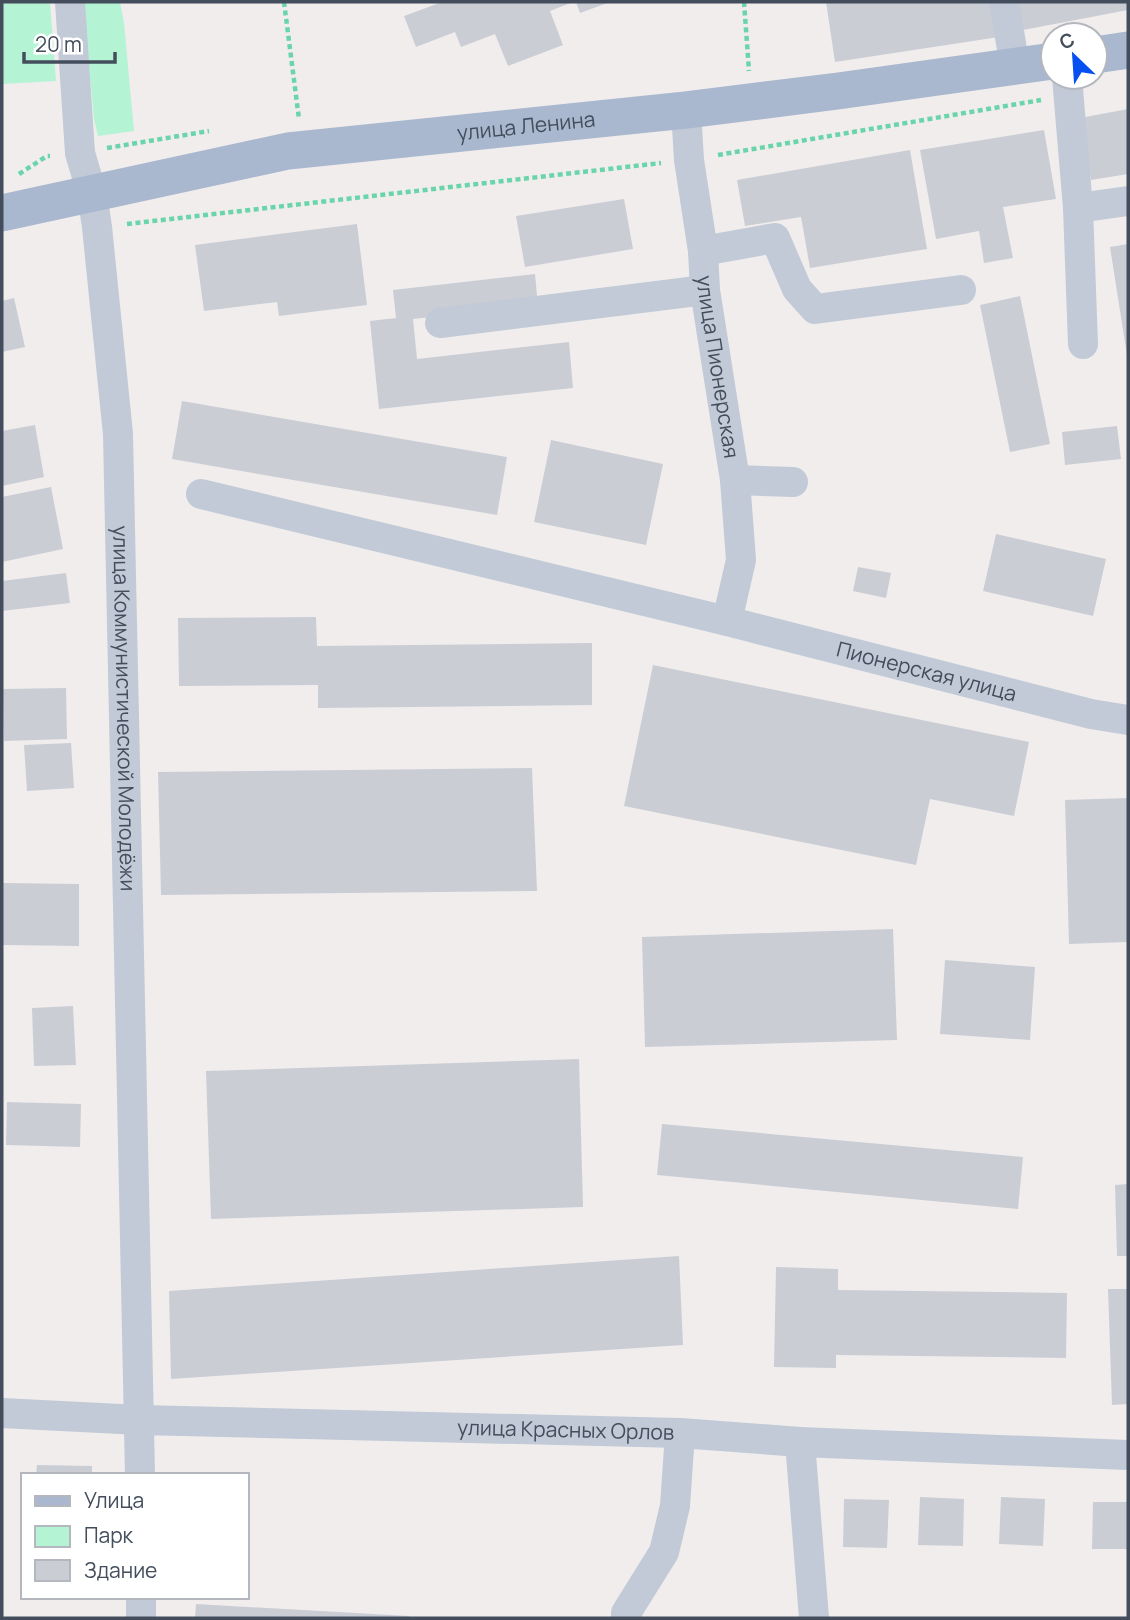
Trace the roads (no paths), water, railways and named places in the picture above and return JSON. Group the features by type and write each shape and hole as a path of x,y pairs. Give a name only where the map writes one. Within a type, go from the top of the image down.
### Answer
{"main road":[{"path":"1109,53 1128,50"},
{"name":"улица Ленина","path":"2,213 94,210 288,151 685,110 1039,63"}],"street":[{"name":"улица Коммунистической Молодёжи","path":"69,2 80,153 94,210 118,434 140,1473"},
{"path":"1004,2 1015,67"},
{"path":"1068,91 1078,208 1083,344"},
{"name":"улица Пионерская","path":"685,110 689,160 703,251 705,290 735,480 741,560 727,621"},
{"path":"1078,208 1128,201"},
{"path":"703,251 775,238 797,289 815,309 961,290"},
{"path":"440,323 705,290"},
{"path":"735,480 793,482"},
{"name":"Пионерская улица","path":"201,494 727,621 1091,714 1128,720"},
{"name":"улица Красных Орлов","path":"2,1413 140,1420 680,1433 800,1443 1128,1455"},
{"path":"626,1618 626,1613 664,1552 675,1506 680,1433"},
{"path":"800,1443 814,1618"},
{"path":"141,1599 141,1618"}]}
